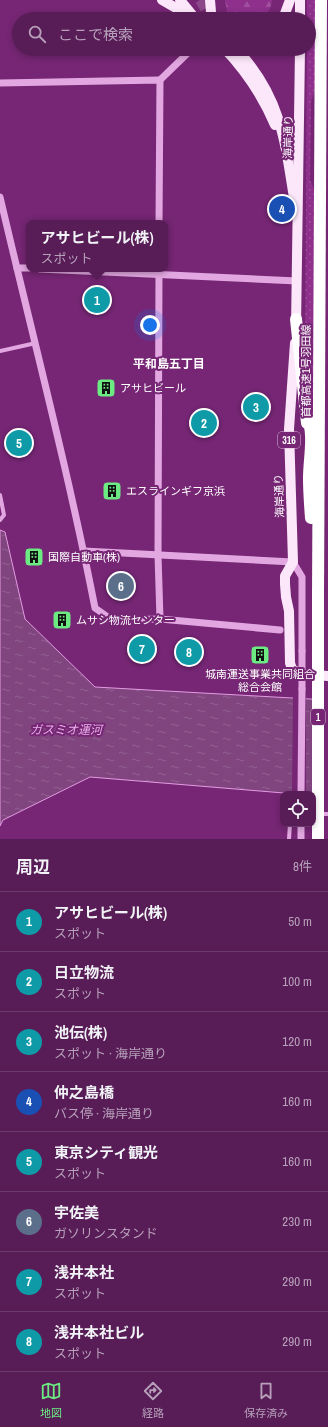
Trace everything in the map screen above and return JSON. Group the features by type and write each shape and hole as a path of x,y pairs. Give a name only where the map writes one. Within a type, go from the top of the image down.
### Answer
{"highway":[{"name":"首都高速1号羽田線","path":"317,582 321,0"},
{"path":"296,319 306,416 306,463 309,476 317,582"},
{"name":"1","path":"317,582 318,839"}],"main road":[{"path":"162,0 183,12"},
{"path":"180,0 189,12"},
{"path":"210,0 211,12"},
{"path":"286,12 290,0"},
{"path":"300,0 300,12"},
{"path":"231,56 253,84 274,122 286,151"},
{"path":"243,56 260,79 274,105 283,135 298,225"},
{"name":"海岸通り","path":"298,225 300,56"},
{"name":"316","path":"297,281 298,225"},
{"name":"海岸通り","path":"297,281 289,429 293,562 285,576 285,593 290,611 290,663 292,668 300,674 328,676"}],"street":[{"path":"0,83 160,80 185,56"},
{"path":"159,220 160,80"},
{"path":"0,197 36,343 84,551 95,608 112,620 160,619 280,630"},
{"path":"17,268 26,268"},
{"path":"160,619 158,555 159,272 297,281"},
{"path":"0,351 36,343"},
{"path":"0,495 4,515 0,520"},
{"path":"84,551 293,562 302,577 301,791"},
{"path":"316,814 328,814"},
{"path":"289,839 290,827"}],"green space":[{"path":"225,0 272,0 268,12 227,11"},
{"path":"307,0 316,0 316,12 307,12"},
{"path":"307,56 316,56 316,89 311,101 310,180 315,191 314,482 311,482 313,412 305,361"}],"water":[{"name":"ガスミオ運河","path":"0,530 5,532 25,619 95,687 328,700 313,791 280,791 280,793 90,777 3,820 0,826"}],"pier":[{"path":"293,696 306,696 306,791 292,791"},
{"path":"313,697 328,698 328,799 316,797 316,791 313,791"}],"tunnel":[{"path":"200,0 207,12"}],"place":[{"name":"仲之島橋","path":"282,209"},
{"name":"アサヒビール(株)","path":"97,300"},
{"name":"アサヒビール","path":"106,388"},
{"name":"池伝(株)","path":"256,407"},
{"name":"日立物流","path":"204,423"},
{"name":"東京シティ観光","path":"19,443"},
{"name":"エスラインギフ京浜","path":"112,491"},
{"name":"国際自動車(株)","path":"34,557"},
{"name":"宇佐美","path":"121,586"},
{"name":"ムサシ物流センター","path":"62,620"},
{"name":"浅井本社","path":"142,649"},
{"name":"浅井本社ビル","path":"189,652"},
{"name":"城南運送事業共同組合 総合会館","path":"260,655"}],"district":[{"name":"平和島五丁目","path":"169,364"}]}
